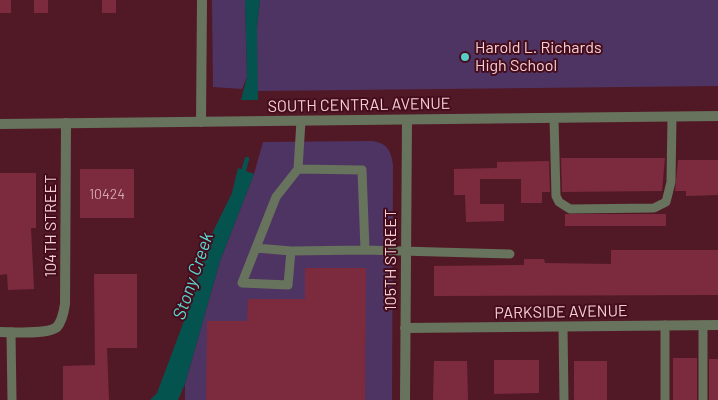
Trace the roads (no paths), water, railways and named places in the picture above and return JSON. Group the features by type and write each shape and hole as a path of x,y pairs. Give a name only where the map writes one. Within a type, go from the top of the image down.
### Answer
{"street":[{"path":"201,122 202,0"},
{"name":"SOUTH CENTRAL AVENUE","path":"0,124 718,116"},
{"name":"105TH STREET","path":"405,400 407,120"},
{"name":"104TH STREET","path":"11,332 47,331 57,327 66,304 66,123"},
{"name":"PARKSIDE AVENUE","path":"405,328 718,325"},
{"path":"0,332 11,332"}],"lane":[{"path":"554,118 556,196 559,202 570,209 595,209 654,208 666,202 671,182 672,117"},
{"path":"291,251 288,285 242,284 276,196 298,168 301,121"},
{"path":"298,168 362,170 365,250"},
{"path":"256,248 291,251 365,250 510,254"},
{"path":"703,325 703,400"},
{"path":"665,326 666,400"},
{"path":"563,327 564,400"},
{"path":"11,332 12,400"}],"water":[{"path":"245,0 260,0 257,27 258,100 241,100 247,77"},
{"path":"238,168 254,174 220,261 185,384 178,400 150,400 157,393 193,297 205,248 232,193"}],"waterway":[{"name":"Stony Creek","path":"242,176 247,159"}],"place":[{"name":"Harold L. Richards High School","path":"465,57"}]}
